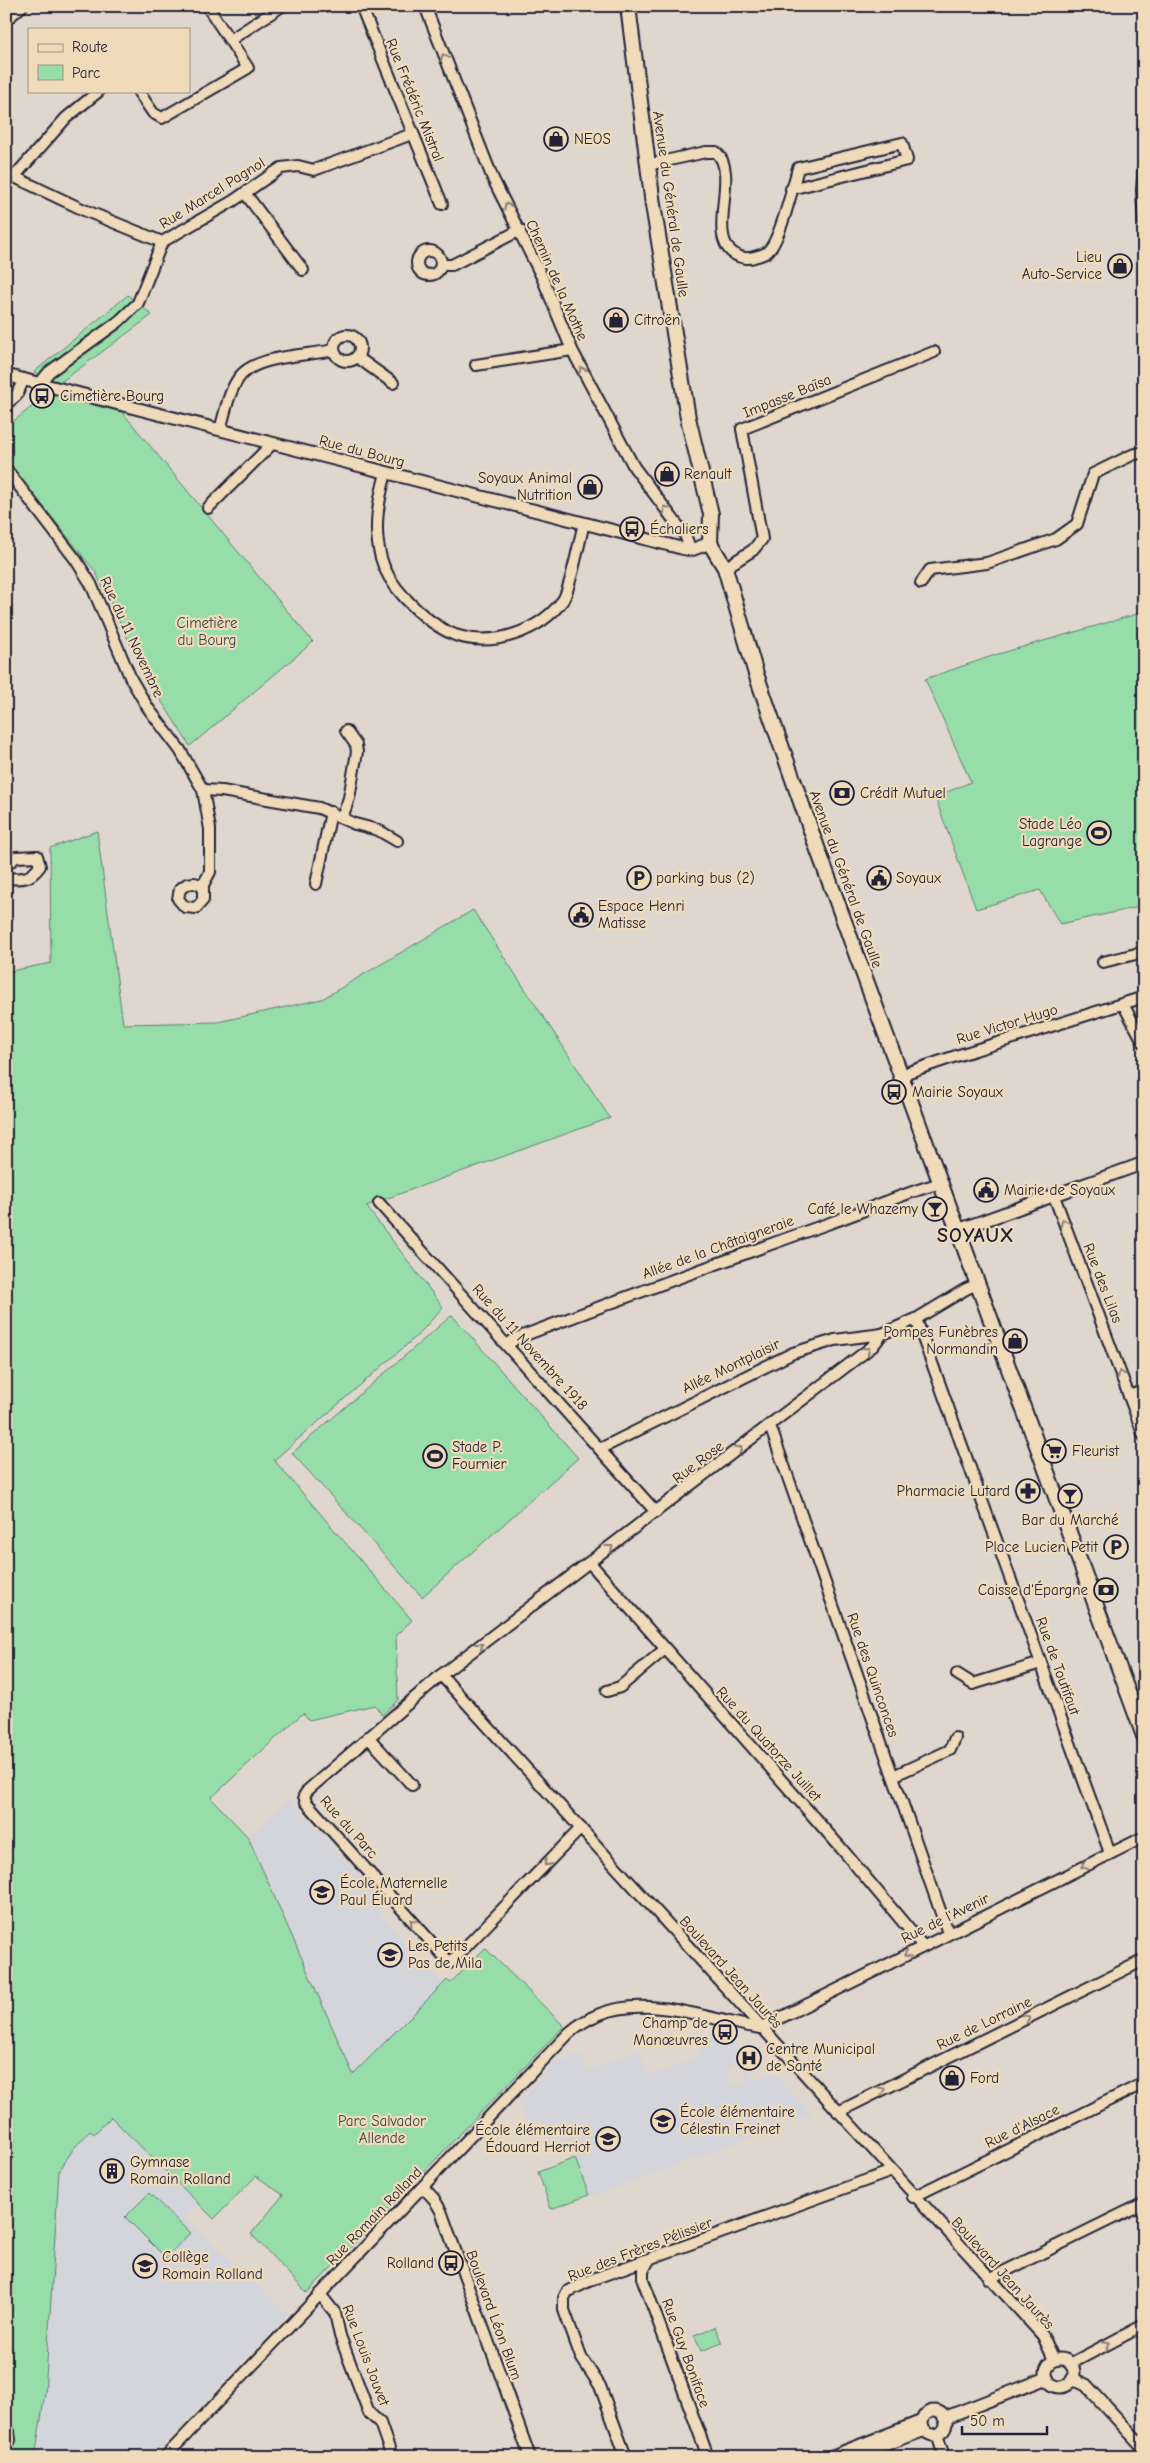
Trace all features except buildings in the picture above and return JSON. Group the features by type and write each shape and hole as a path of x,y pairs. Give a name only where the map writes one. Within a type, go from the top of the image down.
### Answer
{"main road":[{"name":"Avenue du Général de Gaulle","path":"628,6 647,166 688,418 711,514 710,543 725,568 756,674 834,895 1144,1736"}],"street":[{"path":"6,20 22,6"},
{"path":"139,92 153,113 162,118 168,117 248,68 207,6"},
{"path":"230,40 282,6"},
{"name":"Rue Frédéric Mistral","path":"361,6 442,204"},
{"name":"Chemin de la Mothe","path":"425,6 493,179 520,230 572,350 634,467 685,535 691,550"},
{"path":"10,175 60,124 98,92"},
{"name":"Rue Marcel Pagnol","path":"10,175 84,210 162,242 245,193 281,168 298,166 314,170 412,134"},
{"path":"647,166 706,152 716,152 721,156 725,172 723,238 729,252 740,257 753,258 768,251 776,241 791,189 798,168 902,142 907,160 791,189"},
{"path":"1144,165 1142,190 1144,222"},
{"path":"245,193 303,270"},
{"path":"441,265 452,265 520,230"},
{"path":"40,383 49,372 118,322 138,303 162,242"},
{"path":"351,335 360,344 357,357 350,361 342,360 334,350 338,338 351,335"},
{"path":"220,430 232,390 248,367 260,361 334,350"},
{"path":"476,365 572,350"},
{"name":"Impasse Baïsa","path":"725,568 753,550 762,539 742,429 934,352"},
{"path":"357,357 393,383"},
{"name":"Rue du Bourg","path":"6,374 691,550"},
{"path":"6,404 16,396 24,379"},
{"path":"208,508 273,443"},
{"path":"920,583 930,570 987,563 1056,539 1078,524 1093,474 1144,452"},
{"name":"Rue du 11 Novembre","path":"6,469 76,560 91,584 131,678 148,708 180,750 203,790 210,829 210,872 203,885"},
{"path":"386,473 379,499 375,531 381,560 393,584 427,620 456,635 479,638 501,637 526,632 546,619 565,598 584,523"},
{"path":"691,550 710,543"},
{"path":"342,818 349,798 357,752 356,745 346,731"},
{"path":"203,790 222,791 298,804 331,812 342,818 378,830 397,841"},
{"path":"316,884 331,812"},
{"path":"6,865 16,857 37,856 40,866 33,875 26,879 6,878"},
{"path":"1103,962 1144,952"},
{"name":"Rue Victor Hugo","path":"902,1076 956,1056 1144,997"},
{"path":"1123,1004 1144,1043"},
{"path":"958,1230 1144,1163"},
{"name":"Allée de la Châtaigneraie","path":"508,1344 517,1338 731,1258 834,1222 914,1191 941,1183"},
{"name":"Rue des Lilas","path":"1054,1196 1144,1436"},
{"name":"Rue du 11 Novembre 1918","path":"379,1202 508,1344 656,1512"},
{"name":"Rue Rose","path":"441,1675 770,1426 873,1346 882,1334 916,1319 966,1289 978,1284"},
{"name":"Rue de Toutifaut","path":"916,1319 1110,1853"},
{"name":"Allée Montplaisir","path":"600,1449 793,1353 835,1340 882,1334"},
{"path":"1129,1396 1144,1391"},
{"name":"Rue des Quinconces","path":"770,1426 948,1933"},
{"name":"Rue du Quatorze Juillet","path":"590,1563 841,1848 924,1946"},
{"path":"607,1691 620,1687 665,1649"},
{"path":"957,1674 973,1684 1041,1663"},
{"name":"Rue du Parc","path":"441,1675 368,1737 308,1790 304,1796 306,1802 450,1963 581,1828"},
{"name":"Boulevard Jean Jaurès","path":"441,1675 892,2171 913,2197 1043,2336 1054,2360"},
{"path":"368,1737 412,1785"},
{"path":"893,1776 950,1750 956,1738"},
{"name":"Rue de l'Avenir","path":"760,2028 1144,1837"},
{"name":"Rue de Lorraine","path":"838,2112 1144,1960"},
{"name":"Rue Romain Rolland","path":"165,2457 569,2033 590,2018 610,2009 628,2006 655,2006 724,2022 760,2028"},
{"name":"Rue d'Alsace","path":"913,2197 1144,2082"},
{"name":"Rue des Frères Pélissier","path":"626,2457 600,2386 581,2357 564,2310 564,2298 567,2292 578,2285 892,2171"},
{"name":"Boulevard Léon Blum","path":"423,2187 434,2199 441,2211 530,2457"},
{"path":"989,2279 1144,2203"},
{"name":"Rue Guy Boniface","path":"649,2260 644,2271 643,2280 708,2457"},
{"name":"Rue Louis Jouvet","path":"320,2294 336,2313 340,2336 369,2413 380,2423 392,2457"},
{"path":"1070,2364 1144,2325"},
{"path":"1063,2359 1070,2364 1074,2371 1072,2379 1066,2385 1057,2386 1047,2378 1048,2366 1054,2360 1063,2359"},
{"path":"944,2418 1047,2378"},
{"path":"1072,2379 1086,2385 1144,2448"},
{"path":"931,2412 939,2413 944,2418 944,2428 937,2434 930,2434 924,2426 925,2415 931,2412"},
{"path":"830,2457 924,2426"},
{"path":"852,2457 924,2426"},
{"path":"6,2446 10,2440 9,2432"},
{"path":"937,2434 944,2457"}],"shaded area":[{"path":"289,1799 381,1898 383,1918 443,1983 353,2075 248,1837"},
{"path":"693,2032 735,2037 733,2067 727,2069 733,2086 747,2081 744,2073 749,2071 753,2080 773,2073 813,2114 591,2197 570,2141 551,2148 540,2118 527,2122 519,2101 555,2064 581,2054 587,2070 639,2050 649,2075 686,2063 686,2061 701,2054"},
{"name":"Collège Romain Rolland","path":"111,2117 199,2203 185,2218 288,2314 152,2457 35,2457 45,2394 59,2171 74,2148 90,2130 94,2134"}],"green space":[{"path":"128,295 152,315 57,385 34,372"},
{"name":"Cimetière du Bourg","path":"48,394 122,412 313,642 190,746 148,680 95,571 6,460 6,427"},
{"path":"1144,612 1144,906 1060,924 1040,890 976,909 935,797 971,782 925,679 995,655"},
{"name":"Parc Salvador Allende","path":"97,831 123,1024 218,1022 322,999 473,910 610,1118 366,1206 443,1307 418,1335 274,1460 412,1620 396,1635 398,1700 382,1715 375,1705 309,1720 303,1713 211,1798 248,1837 353,2074 447,1980 450,1983 485,1948 564,2026 307,2293 251,2234 283,2195 256,2176 214,2219 111,2117 94,2134 90,2131 74,2148 59,2171 45,2394 35,2457 6,2457 6,972 51,963 50,848"},
{"name":"Stade P. Fournier","path":"452,1315 578,1458 422,1597 292,1453"},
{"path":"575,2158 589,2195 551,2209 538,2172"},
{"path":"149,2193 190,2233 166,2258 125,2217"},
{"path":"715,2327 722,2343 701,2351 694,2335"}],"place":[{"name":"NEOS","path":"556,139"},
{"name":"Lieu Auto-Service","path":"1120,266"},
{"name":"Citroën","path":"616,320"},
{"name":"Cimetière Bourg","path":"42,396"},
{"name":"Renault","path":"667,474"},
{"name":"Soyaux Animal Nutrition","path":"590,487"},
{"name":"Échaliers","path":"632,529"},
{"name":"Crédit Mutuel","path":"842,793"},
{"name":"Stade Léo Lagrange","path":"1099,833"},
{"name":"parking bus (2)","path":"639,878"},
{"name":"Soyaux","path":"879,878"},
{"name":"Espace Henri Matisse","path":"581,915"},
{"name":"Mairie Soyaux","path":"894,1092"},
{"name":"Mairie de Soyaux","path":"986,1190"},
{"name":"Café le Whazemy","path":"935,1209"},
{"name":"Pompes Funèbres Normandin","path":"1015,1341"},
{"name":"Fleurist","path":"1054,1451"},
{"name":"Stade P. Fournier","path":"435,1456"},
{"name":"Pharmacie Lutard","path":"1028,1491"},
{"name":"Bar du Marché","path":"1070,1496"},
{"name":"Place Lucien Petit","path":"1116,1547"},
{"name":"Caisse d'Épargne","path":"1106,1590"},
{"name":"École Maternelle Paul Éluard","path":"322,1892"},
{"name":"Les Petits Pas de Mila","path":"390,1955"},
{"name":"Champ de Manœuvres","path":"725,2032"},
{"name":"Centre Municipal de Santé","path":"749,2058"},
{"name":"Ford","path":"952,2078"},
{"name":"École élémentaire Célestin Freinet","path":"663,2121"},
{"name":"École élémentaire Édouard Herriot","path":"608,2139"},
{"name":"Gymnase Romain Rolland","path":"112,2171"},
{"name":"Rolland","path":"451,2263"},
{"name":"Collège Romain Rolland","path":"145,2266"}],"district":[{"name":"SOYAUX","path":"976,1235"}]}
